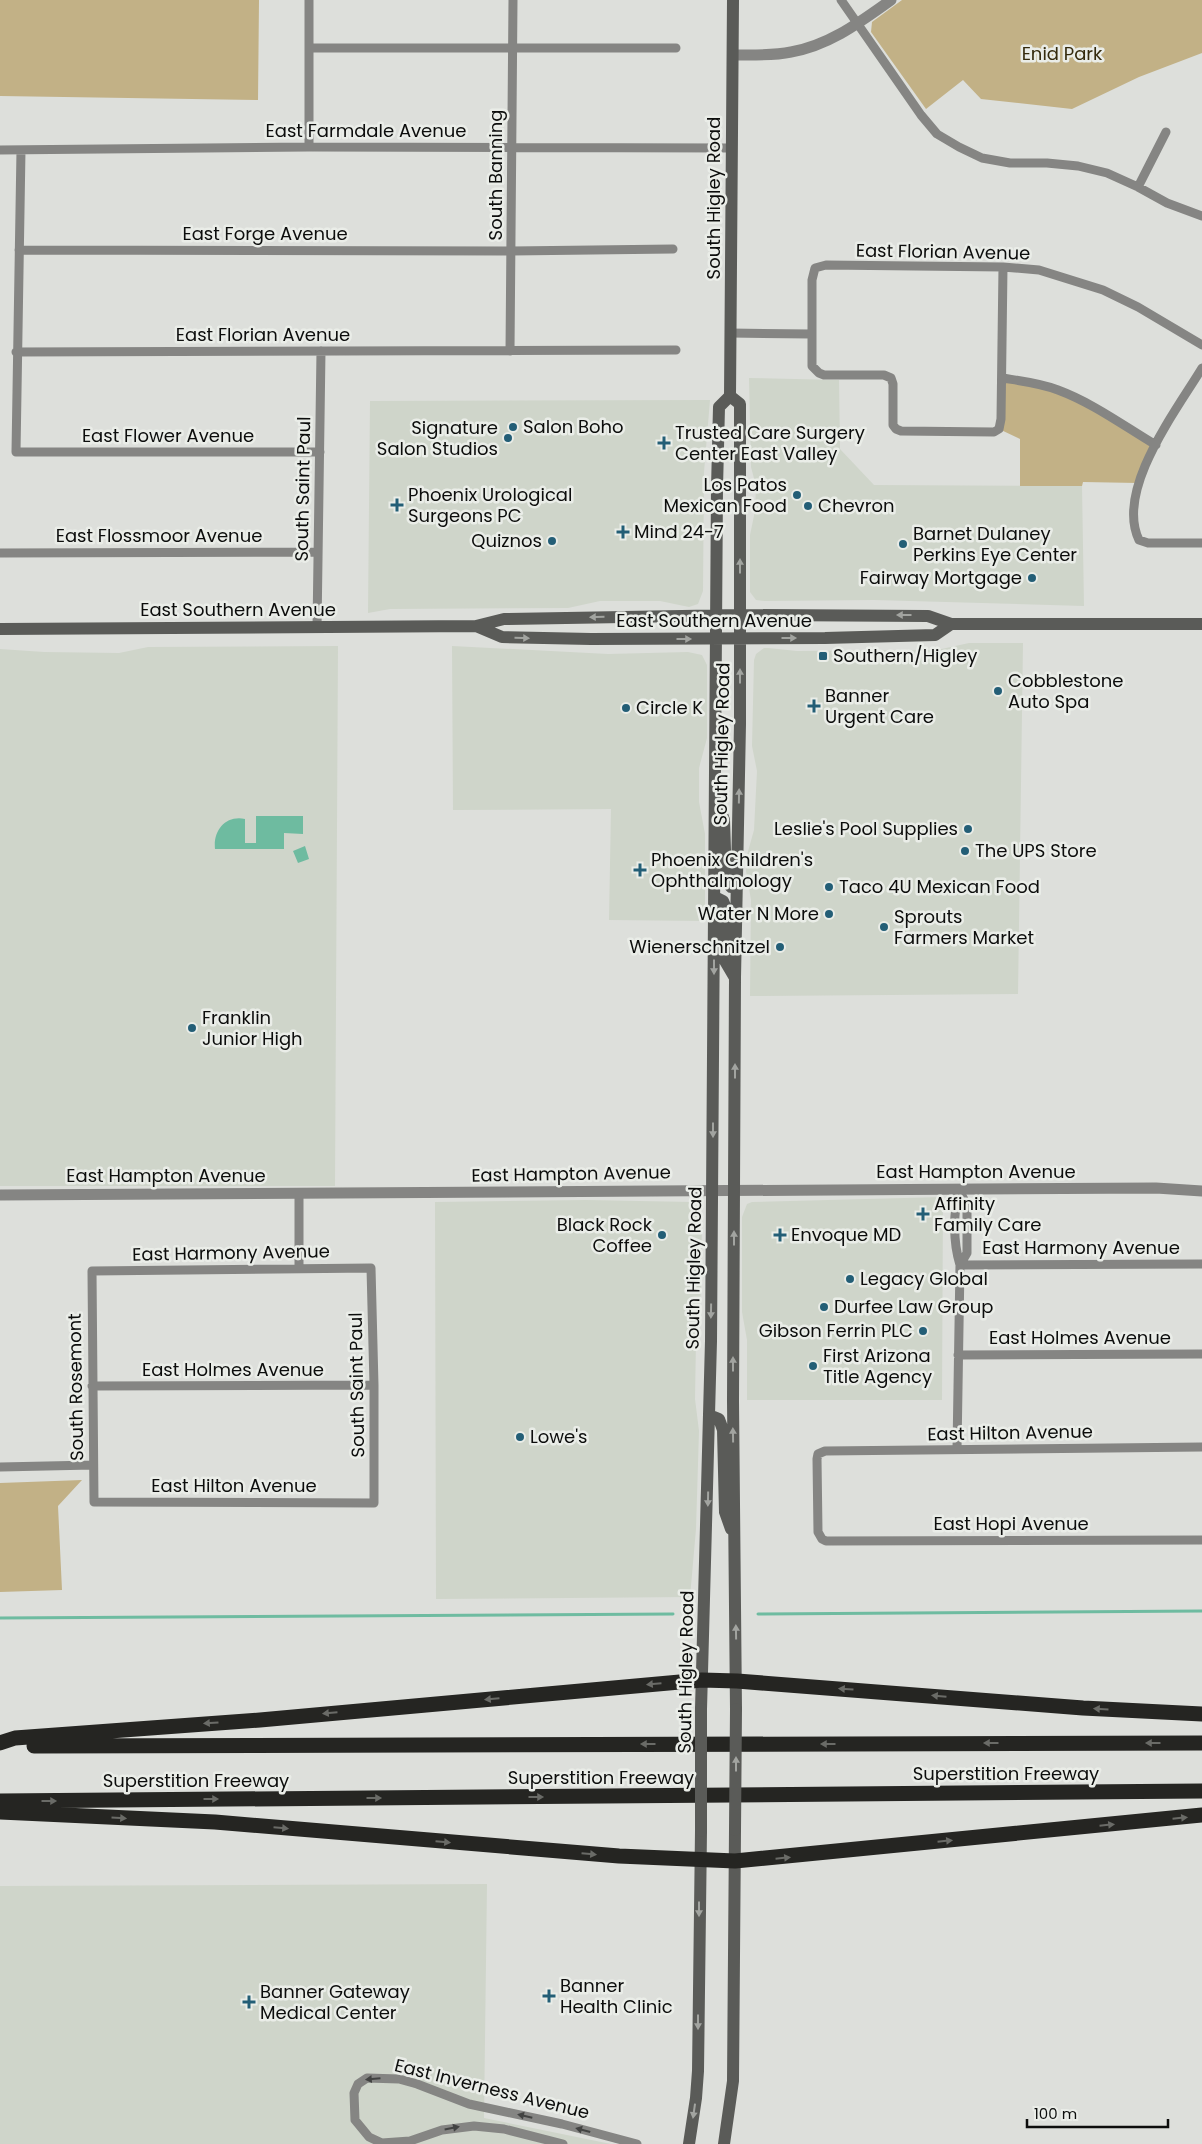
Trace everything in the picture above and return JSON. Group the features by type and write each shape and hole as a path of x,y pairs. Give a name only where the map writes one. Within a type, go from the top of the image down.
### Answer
{"highway":[{"path":"0,1744 14,1738 260,1720 702,1680 737,1681 1083,1708 1202,1714"},
{"name":"Superstition Freeway","path":"0,1744 1202,1743"},
{"name":"Superstition Freeway","path":"0,1801 1202,1791"},
{"path":"0,1812 215,1822 610,1856 735,1861 1202,1815"}],"main road":[{"name":"South Higley Road","path":"689,2144 698,2071 701,1709 709,1416 712,1190 719,407 730,396 734,0"},
{"name":"South Higley Road","path":"724,2144 734,2081 737,1681 733,1401 735,978 740,638 740,404 730,396"},
{"name":"East Southern Avenue","path":"0,629 476,626 504,619 716,615 928,616 951,624 1202,624"},
{"name":"East Southern Avenue","path":"476,626 502,637 740,638 935,635 951,624"},
{"path":"715,796 724,820 726,880 731,887 736,888"},
{"path":"715,897 723,901 725,906 725,961 735,978"},
{"path":"709,1416 718,1419 723,1430 725,1512 735,1539"}],"street":[{"path":"309,147 310,0"},
{"name":"South Banning","path":"510,351 513,0"},
{"path":"841,0 856,25 921,115 938,134 959,147 982,158 1010,163 1047,163 1078,166 1107,173 1167,203 1202,216"},
{"path":"733,56 791,52 827,41 856,25 891,0"},
{"path":"309,48 676,48"},
{"path":"1138,187 1166,132"},
{"name":"East Farmdale Avenue","path":"0,150 309,147 732,148"},
{"path":"16,352 21,150"},
{"name":"East Forge Avenue","path":"18,250 512,251 673,249"},
{"name":"East Florian Avenue","path":"811,334 812,280 815,268 826,265 1003,267 1039,270 1103,290 1138,307 1202,345"},
{"path":"730,333 811,334 811,361 815,371 824,374 884,375 890,378 893,384 893,425 901,431 987,432 999,429 1002,419 1003,267"},
{"name":"East Florian Avenue","path":"16,352 676,350"},
{"name":"South Saint Paul","path":"317,628 321,351"},
{"name":"East Flower Avenue","path":"16,352 16,452 320,452"},
{"path":"1202,368 1156,445 1138,483 1135,531 1139,540 1148,543 1202,543"},
{"path":"1002,378 1030,382 1059,390 1087,404 1156,445"},
{"name":"East Flossmoor Avenue","path":"0,553 318,552"},
{"name":"East Hampton Avenue","path":"0,1195 1156,1188 1202,1191"},
{"path":"957,1450 960,1265 957,1255 955,1205 959,1190"},
{"path":"959,1190 967,1205 966,1253 960,1265"},
{"path":"299,1268 300,1193"},
{"path":"956,1224 967,1224"},
{"name":"East Harmony Avenue","path":"960,1265 1202,1264"},
{"name":"South Saint Paul","path":"371,1268 374,1503"},
{"name":"East Harmony Avenue","path":"92,1271 371,1268"},
{"name":"South Rosemont","path":"92,1271 94,1502"},
{"name":"East Holmes Avenue","path":"958,1355 1202,1354"},
{"name":"East Holmes Avenue","path":"92,1386 374,1386"},
{"name":"East Hilton Avenue","path":"822,1539 818,1532 818,1454 825,1450 1202,1447"},
{"path":"0,1467 93,1466"},
{"name":"East Hilton Avenue","path":"94,1502 374,1503"},
{"name":"East Hopi Avenue","path":"822,1539 826,1541 1202,1540"},
{"name":"East Inverness Avenue","path":"563,2144 504,2129 474,2126 442,2130 410,2142 382,2143 369,2137 355,2120 354,2093 358,2084 367,2078 399,2079 470,2104 553,2122 637,2144"}],"shaded area":[{"path":"749,378 839,380 840,449 874,485 1082,486 1084,606 874,600 756,600 750,592 750,535 755,511 756,486 751,467"},
{"path":"710,400 704,472 703,591 698,604 689,607 660,601 600,601 568,608 390,609 368,613 370,401"},
{"path":"969,643 1023,643 1018,994 750,996 751,900 746,871 747,855 754,830 757,771 752,746 754,660 756,654 764,648 797,651 937,650"},
{"name":"Franklin Junior High","path":"338,646 335,1186 0,1186 0,649 44,652 119,653 148,647"},
{"path":"452,646 608,654 688,652 702,655 707,665 707,738 699,768 699,802 705,834 705,921 609,920 611,809 453,810"},
{"path":"256,816 303,816 303,834 284,833 284,849 215,849 216,836 222,825 238,818 245,819 245,843 256,843"},
{"path":"305,846 309,859 298,863 293,851"},
{"path":"943,1197 942,1400 747,1400 747,1340 742,1312 742,1217 747,1204 752,1202"},
{"path":"586,1200 692,1202 700,1210 702,1218 701,1291 696,1340 695,1399 699,1431 696,1529 690,1597 436,1599 435,1202"},
{"name":"Banner Gateway Medical Center","path":"487,1884 484,2118 611,2144 0,2144 0,1886"}],"green space":[{"path":"0,0 259,0 258,100 0,96"},
{"name":"Enid Park","path":"902,0 1202,0 1202,53 1139,77 1072,109 981,99 963,80 926,109 871,32 872,22"},
{"path":"1002,378 1059,390 1156,445 1138,483 1083,482 1082,486 1020,486 1020,439 999,429"},
{"path":"82,1480 58,1506 62,1590 0,1592 0,1483"}],"waterway":[{"path":"758,1614 1202,1611"},
{"path":"0,1618 673,1614"}],"place":[{"name":"Salon Boho","path":"513,427"},
{"name":"Signature Salon Studios","path":"508,438"},
{"name":"Trusted Care Surgery Center East Valley","path":"664,443"},
{"name":"Los Patos Mexican Food","path":"797,495"},
{"name":"Phoenix Urological Surgeons PC","path":"397,505"},
{"name":"Chevron","path":"808,506"},
{"name":"Mind 24-7","path":"623,532"},
{"name":"Quiznos","path":"552,541"},
{"name":"Barnet Dulaney Perkins Eye Center","path":"903,544"},
{"name":"Fairway Mortgage","path":"1032,578"},
{"name":"Southern/Higley","path":"823,656"},
{"name":"Cobblestone Auto Spa","path":"998,691"},
{"name":"Banner Urgent Care","path":"814,706"},
{"name":"Circle K","path":"626,708"},
{"name":"Leslie's Pool Supplies","path":"968,829"},
{"name":"The UPS Store","path":"965,851"},
{"name":"Phoenix Children's Ophthalmology","path":"640,870"},
{"name":"Taco 4U Mexican Food","path":"829,887"},
{"name":"Water N More","path":"829,914"},
{"name":"Sprouts Farmers Market","path":"884,927"},
{"name":"Wienerschnitzel","path":"780,947"},
{"name":"Franklin Junior High","path":"192,1028"},
{"name":"Affinity Family Care","path":"923,1214"},
{"name":"Black Rock Coffee","path":"662,1235"},
{"name":"Envoque MD","path":"780,1235"},
{"name":"Legacy Global","path":"850,1279"},
{"name":"Durfee Law Group","path":"824,1307"},
{"name":"Gibson Ferrin PLC","path":"923,1331"},
{"name":"First Arizona Title Agency","path":"813,1366"},
{"name":"Lowe's","path":"520,1437"},
{"name":"Banner Health Clinic","path":"549,1996"},
{"name":"Banner Gateway Medical Center","path":"249,2002"}]}
